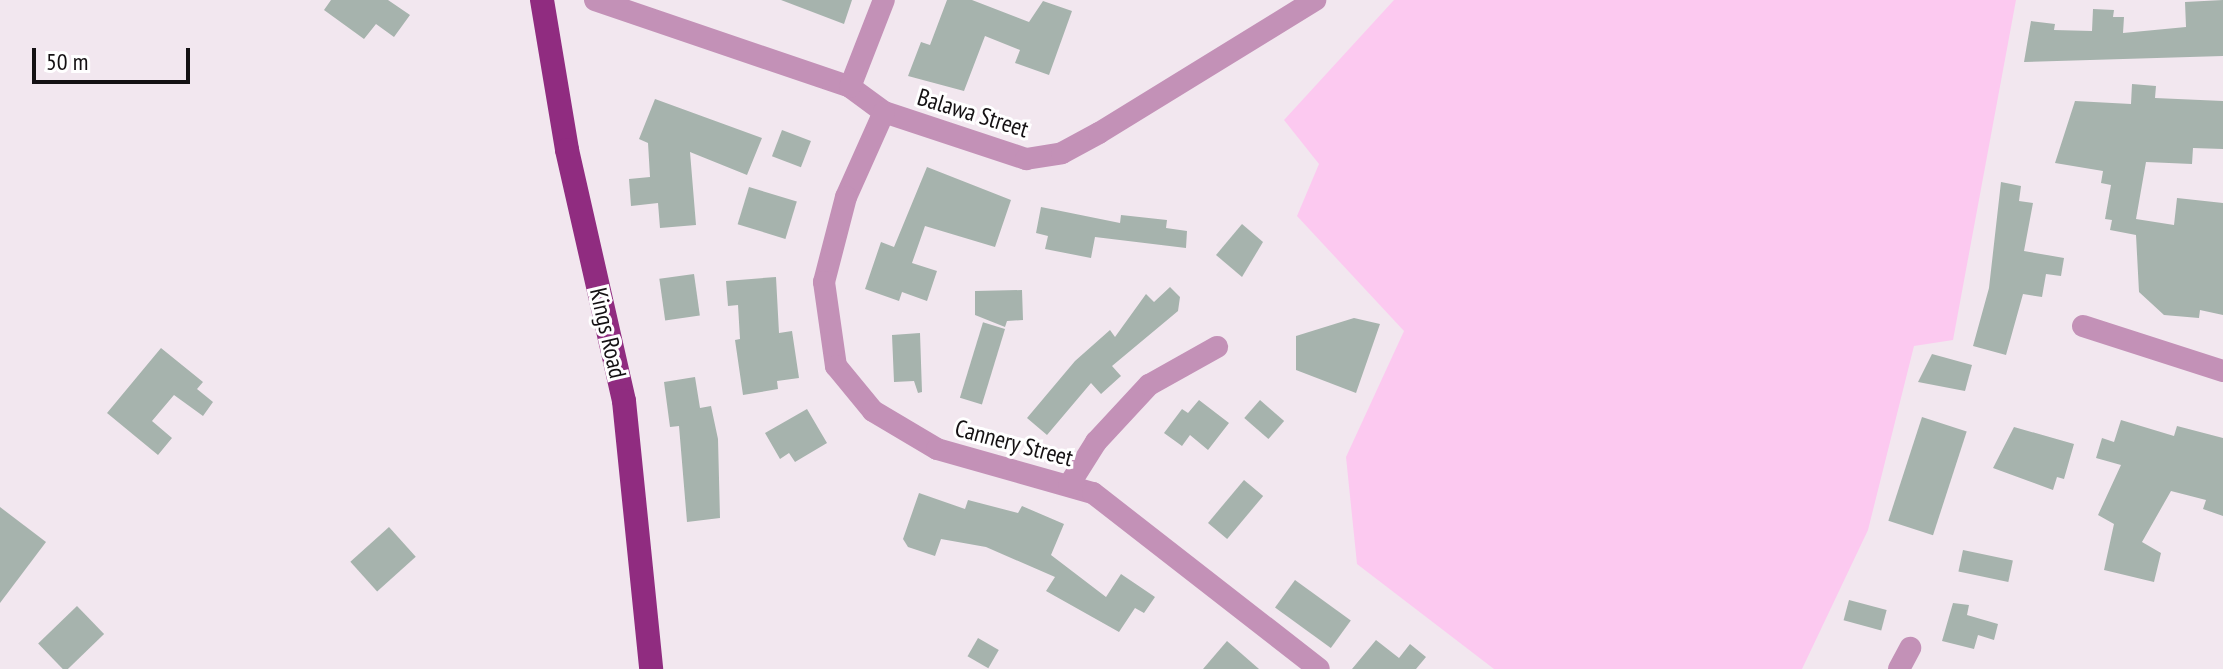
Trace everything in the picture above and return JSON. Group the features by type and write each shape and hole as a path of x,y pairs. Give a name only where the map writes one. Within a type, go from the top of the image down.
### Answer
{"highway":[{"name":"Kings Road","path":"542,0 567,150 624,401 651,669"}],"street":[{"name":"Balawa Street","path":"595,0 850,87 884,112 1026,159 1062,153 1315,0"},
{"path":"850,87 884,0"},
{"name":"Cannery Street","path":"884,112 846,197 824,282 836,366 873,411 937,449 1093,493 1164,544 1319,669"},
{"path":"2083,326 2223,371"},
{"path":"1069,485 1096,442 1149,385 1217,347"},
{"path":"1899,669 1910,648"}],"shaded area":[{"path":"1394,0 2016,0 1953,340 1914,346 1868,530 1802,669 1494,669 1357,564 1346,457 1404,331 1297,216 1319,164 1284,120"}],"building":[{"path":"331,0 388,0 410,15 394,37 376,24 364,39 324,10"},
{"path":"781,0 852,0 844,24"},
{"path":"947,0 972,0 1029,22 1043,1 1072,11 1049,75 1015,63 1020,50 985,36 964,91 908,76 921,42 930,45"},
{"path":"2223,0 2223,56 2024,62 2031,21 2055,24 2054,30 2092,31 2093,9 2114,10 2113,17 2124,17 2123,33 2186,27 2185,2"},
{"path":"2132,84 2156,86 2155,98 2223,101 2223,149 2193,148 2192,164 2146,162 2136,219 2174,225 2177,198 2223,203 2223,315 2200,310 2199,318 2164,315 2139,292 2136,235 2110,230 2112,220 2105,219 2111,185 2101,183 2103,171 2055,163 2075,101 2131,104"},
{"path":"655,99 762,138 747,175 690,152 696,225 660,228 658,203 631,206 629,179 650,177 648,143 639,139"},
{"path":"782,130 811,141 801,167 772,156"},
{"path":"927,167 1011,200 995,247 925,226 912,263 937,271 927,301 902,292 899,301 865,289 881,242 894,247"},
{"path":"2001,182 2021,186 2019,201 2033,203 2024,251 2064,258 2061,276 2046,274 2042,297 2023,294 2006,355 1973,346 1989,288"},
{"path":"749,187 797,202 785,239 738,224"},
{"path":"1041,207 1120,223 1121,215 1167,220 1166,228 1187,231 1186,248 1095,237 1091,258 1045,249 1048,236 1036,233"},
{"path":"1242,224 1263,242 1242,277 1216,255"},
{"path":"694,274 700,316 665,320 659,279"},
{"path":"776,277 779,333 792,331 799,378 777,381 778,389 743,395 735,340 740,339 738,305 728,306 726,281"},
{"path":"1170,287 1180,297 1178,311 1112,366 1121,376 1101,394 1091,383 1047,435 1027,418 1075,361 1110,330 1115,337 1146,294 1154,302"},
{"path":"1022,290 1023,320 1007,321 1005,327 975,315 975,291"},
{"path":"1354,318 1380,324 1356,393 1296,370 1296,336"},
{"path":"983,322 1005,329 982,405 960,398"},
{"path":"920,333 922,392 918,393 914,381 894,382 892,335"},
{"path":"161,348 203,382 197,389 213,402 203,416 174,395 152,421 172,438 158,455 107,413"},
{"path":"1932,354 1972,365 1965,391 1918,382"},
{"path":"695,377 700,408 711,406 718,439 720,518 687,522 679,426 670,427 664,382"},
{"path":"1199,400 1229,423 1208,450 1190,435 1182,446 1164,433 1182,409 1188,413"},
{"path":"1260,400 1284,421 1268,439 1244,418"},
{"path":"807,409 827,443 795,462 789,453 780,459 765,433"},
{"path":"1922,417 1967,432 1933,535 1888,521"},
{"path":"2121,420 2174,436 2177,426 2223,438 2223,516 2203,509 2206,500 2171,491 2142,542 2161,553 2154,582 2104,570 2114,524 2098,515 2121,465 2096,458 2102,438 2114,442"},
{"path":"2014,427 2074,444 2064,479 2057,477 2053,490 1993,468"},
{"path":"1244,480 1263,496 1227,539 1208,523"},
{"path":"919,493 965,509 968,500 1018,513 1022,506 1064,524 1051,555 1106,597 1121,574 1155,597 1144,613 1135,608 1119,632 1046,591 1055,577 986,547 941,539 935,556 908,547 903,539"},
{"path":"0,507 46,542 0,603"},
{"path":"389,527 416,557 377,592 350,562"},
{"path":"1963,550 2013,561 2008,582 1958,572"},
{"path":"1295,580 1351,621 1331,648 1275,608"},
{"path":"1849,600 1887,610 1881,630 1844,620"},
{"path":"1953,603 1969,605 1967,615 1998,624 1994,640 1978,635 1974,649 1942,641"},
{"path":"77,606 104,634 68,669 63,669 38,644"},
{"path":"978,638 999,650 988,668 968,656"},
{"path":"1376,640 1399,658 1410,644 1426,657 1416,669 1352,669"},
{"path":"1227,641 1259,669 1203,669"}]}
